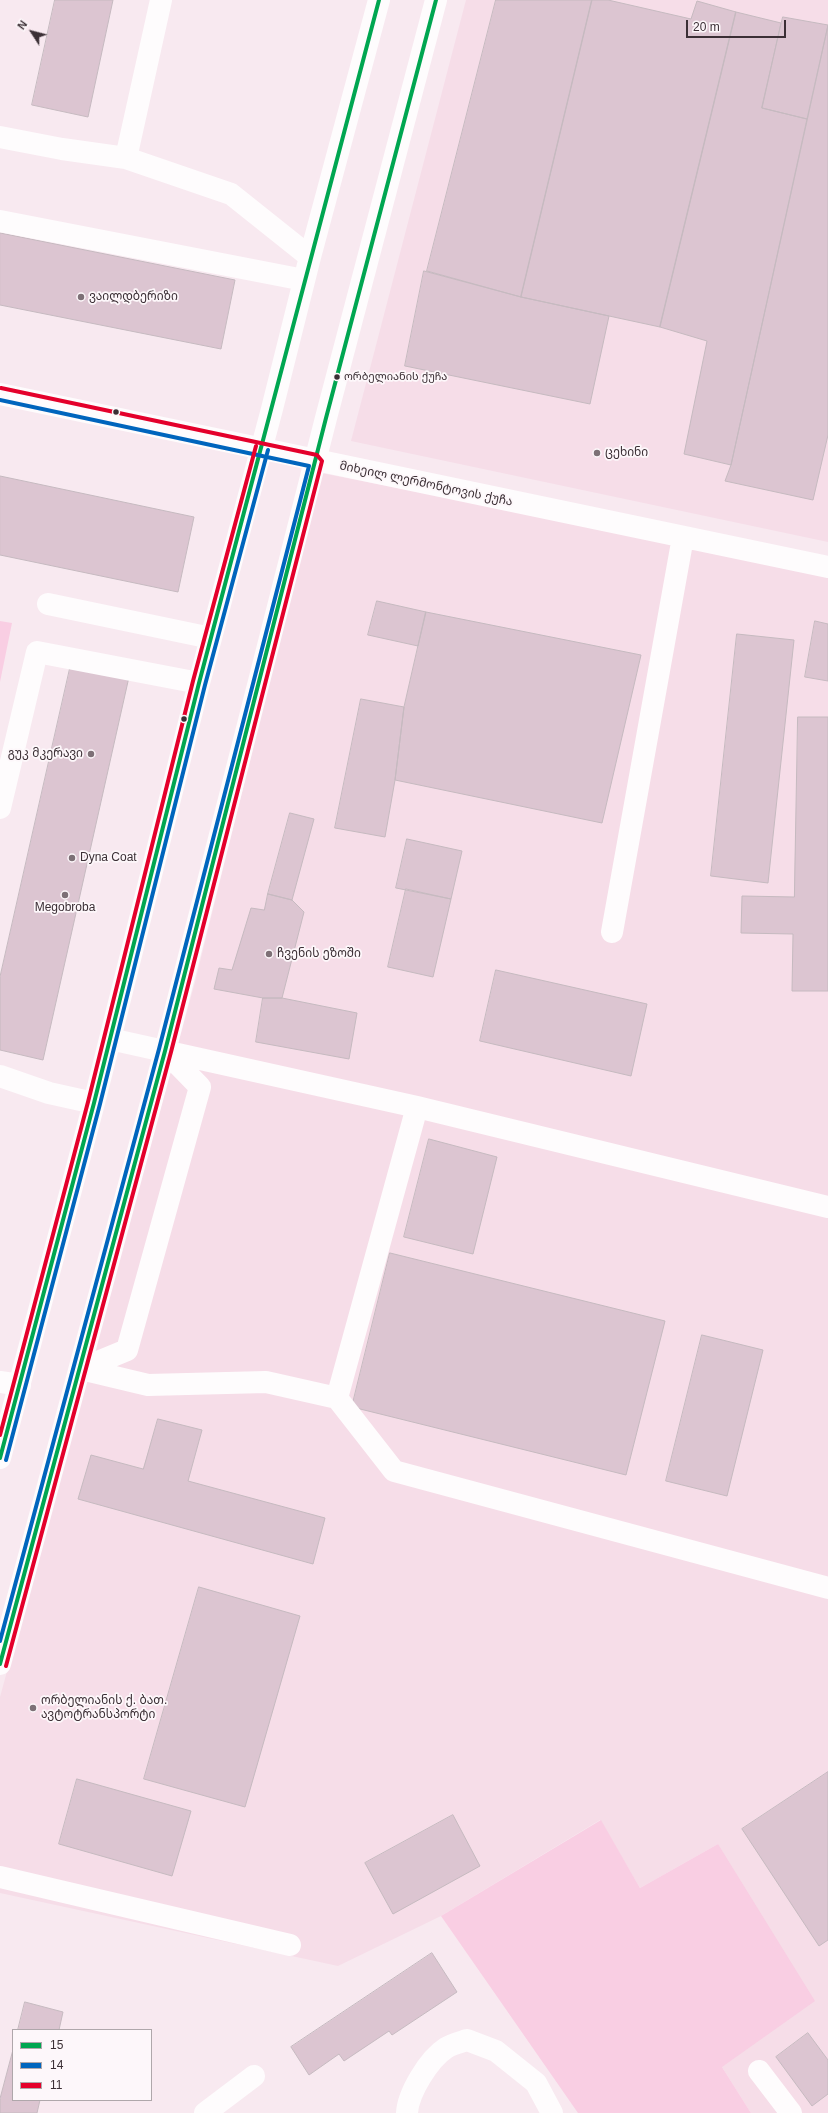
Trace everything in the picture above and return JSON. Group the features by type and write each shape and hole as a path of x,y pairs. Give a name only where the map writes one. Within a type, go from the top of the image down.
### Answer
{"street":[{"path":"126,158 161,0"},
{"path":"0,1458 10,1384 94,1103 199,683 262,448 310,257 379,0"},
{"path":"0,1664 81,1368 165,1051 436,0"},
{"path":"0,137 62,149 126,158 231,194 310,257"},
{"path":"0,221 304,280"},
{"name":"მიხეილ ლერმონტოვის ქუჩა","path":"0,394 828,567"},
{"path":"612,932 683,537"},
{"path":"48,604 211,638"},
{"path":"0,808 36,652 199,683"},
{"path":"110,1038 417,1107 828,1207"},
{"path":"81,1368 127,1350 200,1086 165,1051"},
{"path":"0,1076 49,1093 94,1103"},
{"path":"337,1398 417,1107"},
{"path":"81,1368 148,1384 266,1382 337,1398 394,1471 828,1588"},
{"path":"0,1877 290,1945"},
{"path":"407,2113 407,2107 421,2074 446,2048 467,2040 496,2051 536,2083 552,2113"},
{"path":"760,2071 791,2113"},
{"path":"205,2113 254,2076"}],"shaded area":[{"path":"466,0 828,0 828,542 351,441"},
{"path":"321,473 828,572 828,2113 751,2113 722,2067 718,1844 640,1888 600,1820 441,1916 338,1966 0,1893 0,1697 195,982"},
{"path":"0,621 12,623 0,682"},
{"path":"601,1820 640,1888 718,1844 815,2001 722,2067 751,2113 578,2113 441,1916"}],"building":[{"path":"55,0 113,0 88,117 32,105"},
{"path":"496,0 592,0 521,297 427,271"},
{"path":"592,0 608,0 691,19 697,1 736,12 660,327 521,297"},
{"path":"736,12 781,23 762,108 807,119 731,465 684,454 707,341 660,327"},
{"path":"783,17 828,25 807,119 762,108"},
{"path":"828,26 828,435 813,500 725,481 731,465"},
{"path":"0,233 235,280 221,349 0,305"},
{"path":"424,271 521,297 609,316 590,404 405,366"},
{"path":"0,476 194,517 178,592 0,555"},
{"path":"377,601 426,612 418,646 368,635"},
{"path":"426,612 641,655 602,823 395,780 404,707"},
{"path":"815,621 828,624 828,681 805,677"},
{"path":"737,634 794,640 768,883 711,876"},
{"path":"71,664 129,677 43,1060 0,1050 0,977"},
{"path":"361,699 404,707 395,780 385,837 335,828"},
{"path":"798,717 828,717 828,991 792,991 793,934 741,933 742,896 794,897"},
{"path":"290,813 314,819 292,900 268,894"},
{"path":"407,839 462,851 451,899 396,888"},
{"path":"406,889 451,899 433,977 388,967"},
{"path":"268,894 292,900 304,912 282,998 263,998 214,989 219,968 232,970 251,908 264,910"},
{"path":"496,970 647,1004 631,1076 480,1041"},
{"path":"263,998 282,998 357,1013 349,1059 256,1042"},
{"path":"429,1139 497,1157 473,1254 404,1237"},
{"path":"390,1253 665,1321 626,1475 352,1407"},
{"path":"702,1335 763,1350 727,1496 666,1481"},
{"path":"158,1419 202,1430 188,1481 325,1518 313,1564 78,1499 91,1455 143,1469"},
{"path":"199,1587 300,1616 245,1807 144,1779"},
{"path":"828,1772 828,1940 819,1946 742,1829"},
{"path":"77,1779 191,1811 172,1876 59,1844"},
{"path":"453,1815 480,1866 393,1914 365,1863"},
{"path":"432,1953 457,1992 392,2035 389,2031 344,2061 339,2054 309,2075 291,2047"},
{"path":"25,2002 63,2012 59,2029 18,2029"},
{"path":"808,2033 828,2060 828,2094 812,2106 776,2057"},
{"path":"12,2054 12,2101 40,2101 37,2113 0,2113 0,2099"}],"transit line":[{"name":"15","path":"0,1458 94,1103 199,683 379,0"},
{"name":"15","path":"0,1664 165,1051 326,418 436,0"},
{"name":"11","path":"1,388 317,455 322,461 171,1052 6,1666"},
{"name":"14","path":"0,400 309,466 159,1049 0,1641"},
{"name":"11","path":"0,1435 88,1102 193,681 256,446"},
{"name":"14","path":"6,1460 100,1104 205,685 268,450"}],"place":[{"name":"ვაილდბერიზი","path":"81,297"},
{"name":"ორბელიანის ქუჩა","path":"337,377"},
{"name":"ცეხინი","path":"597,453"},
{"name":"გუკ მკერავი","path":"91,754"},
{"name":"Dyna Coat","path":"72,858"},
{"name":"Megobroba","path":"65,895"},
{"name":"ჩვენის ეზოში","path":"269,954"},
{"name":"ორბელიანის ქ. ბათ. ავტოტრანსპორტი","path":"33,1708"}]}
